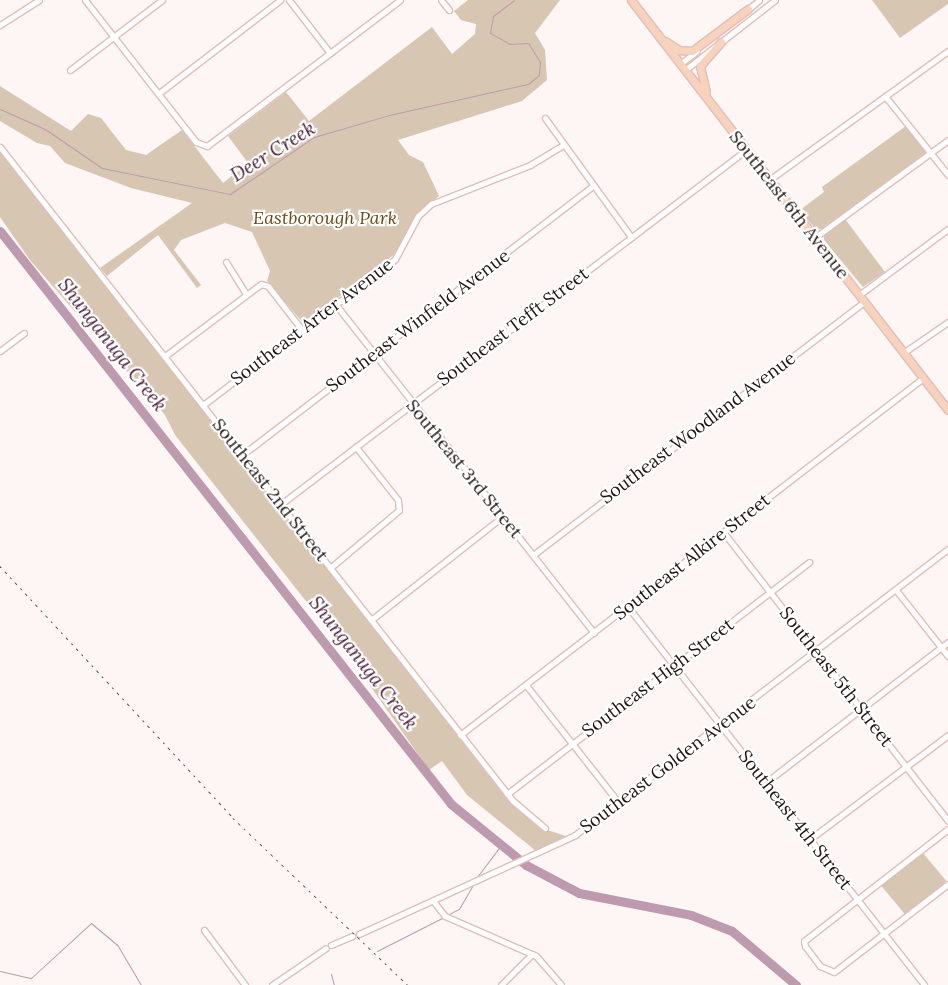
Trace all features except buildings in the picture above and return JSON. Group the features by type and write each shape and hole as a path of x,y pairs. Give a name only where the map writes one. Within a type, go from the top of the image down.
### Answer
{"main road":[{"name":"Southeast 6th Avenue","path":"630,0 948,410"},
{"path":"661,38 679,50 692,51 748,9"},
{"path":"710,102 700,68 721,42"}],"street":[{"path":"0,25 39,0"},
{"path":"85,0 196,142 207,146 400,0"},
{"path":"70,70 162,0"},
{"path":"159,93 280,0"},
{"path":"289,0 330,53"},
{"path":"442,0 449,10"},
{"path":"683,67 759,0"},
{"path":"683,67 721,42 775,0"},
{"path":"769,180 948,51"},
{"path":"886,96 948,176"},
{"path":"545,118 562,146 631,237"},
{"path":"814,238 948,140"},
{"name":"Southeast Arter Avenue","path":"204,405 400,254 418,216 431,204 530,165 562,146"},
{"name":"Southeast 2nd Street","path":"0,147 507,794 545,828"},
{"name":"Southeast Tefft Street","path":"281,504 746,150"},
{"name":"Southeast Winfield Avenue","path":"242,455 593,186"},
{"path":"858,295 948,229"},
{"path":"226,262 246,294"},
{"path":"165,356 246,294 263,284 302,330"},
{"name":"Southeast Woodland Avenue","path":"533,555 864,302"},
{"name":"Southeast 3rd Street","path":"336,305 594,633"},
{"path":"903,352 948,322"},
{"path":"0,351 24,334"},
{"name":"Southeast Alkire Street","path":"460,735 923,378"},
{"path":"330,568 399,510 398,500 356,447"},
{"path":"371,620 503,516"},
{"name":"Southeast 5th Street","path":"724,533 948,821"},
{"name":"Southeast Golden Avenue","path":"359,934 434,902 562,842 619,803 948,549"},
{"name":"Southeast High Street","path":"507,794 809,562"},
{"path":"896,590 948,656"},
{"name":"Southeast 4th Street","path":"628,607 924,985"},
{"path":"765,783 948,642"},
{"path":"526,685 619,803"},
{"path":"810,839 948,735"},
{"path":"948,829 804,941 815,962 833,972 948,884"},
{"path":"434,902 445,916 532,954 561,985"},
{"path":"204,930 245,985"},
{"path":"272,985 329,947 352,936"},
{"path":"501,985 532,954"}],"green space":[{"name":"Eastborough Park","path":"468,0 560,0 535,33 545,50 547,80 522,101 398,140 409,155 423,162 439,196 415,216 400,250 304,324 267,281 270,271 252,232 225,223 181,240 174,250 201,285 197,288 158,235 107,276 100,268 192,203 131,188 65,163 50,146 37,143 0,121 0,86 71,131 88,114 101,118 126,150 146,155 182,130 223,183 248,163 228,136 286,92 309,121 432,27 452,54 475,34 476,24 461,20 454,11"},
{"path":"872,0 948,0 948,4 900,38"},
{"path":"906,126 926,153 821,229 815,229 800,210 824,192 822,187"},
{"path":"0,151 503,794 538,827 566,836 536,851 467,795 442,761 429,770 350,657 175,435 165,415 30,260 0,217"},
{"path":"845,219 885,272 863,287 824,240 824,234"},
{"path":"922,852 946,881 906,915 881,886"}],"waterway":[{"name":"Deer Creek","path":"0,109 45,129 102,168 230,194 314,137 389,115 528,84 539,75 540,62 528,43 510,44 490,33 493,16 514,0"},
{"name":"Shunganuga Creek","path":"0,231 451,804 526,865 579,893 691,915 732,931 796,985"},
{"path":"477,877 500,846"},
{"path":"447,915 459,909 474,883"},
{"path":"377,951 444,917"},
{"path":"0,971 31,978 91,923 118,946 141,985"},
{"path":"331,974 334,985"}],"railway":[{"path":"0,566 233,818 408,985"}]}
